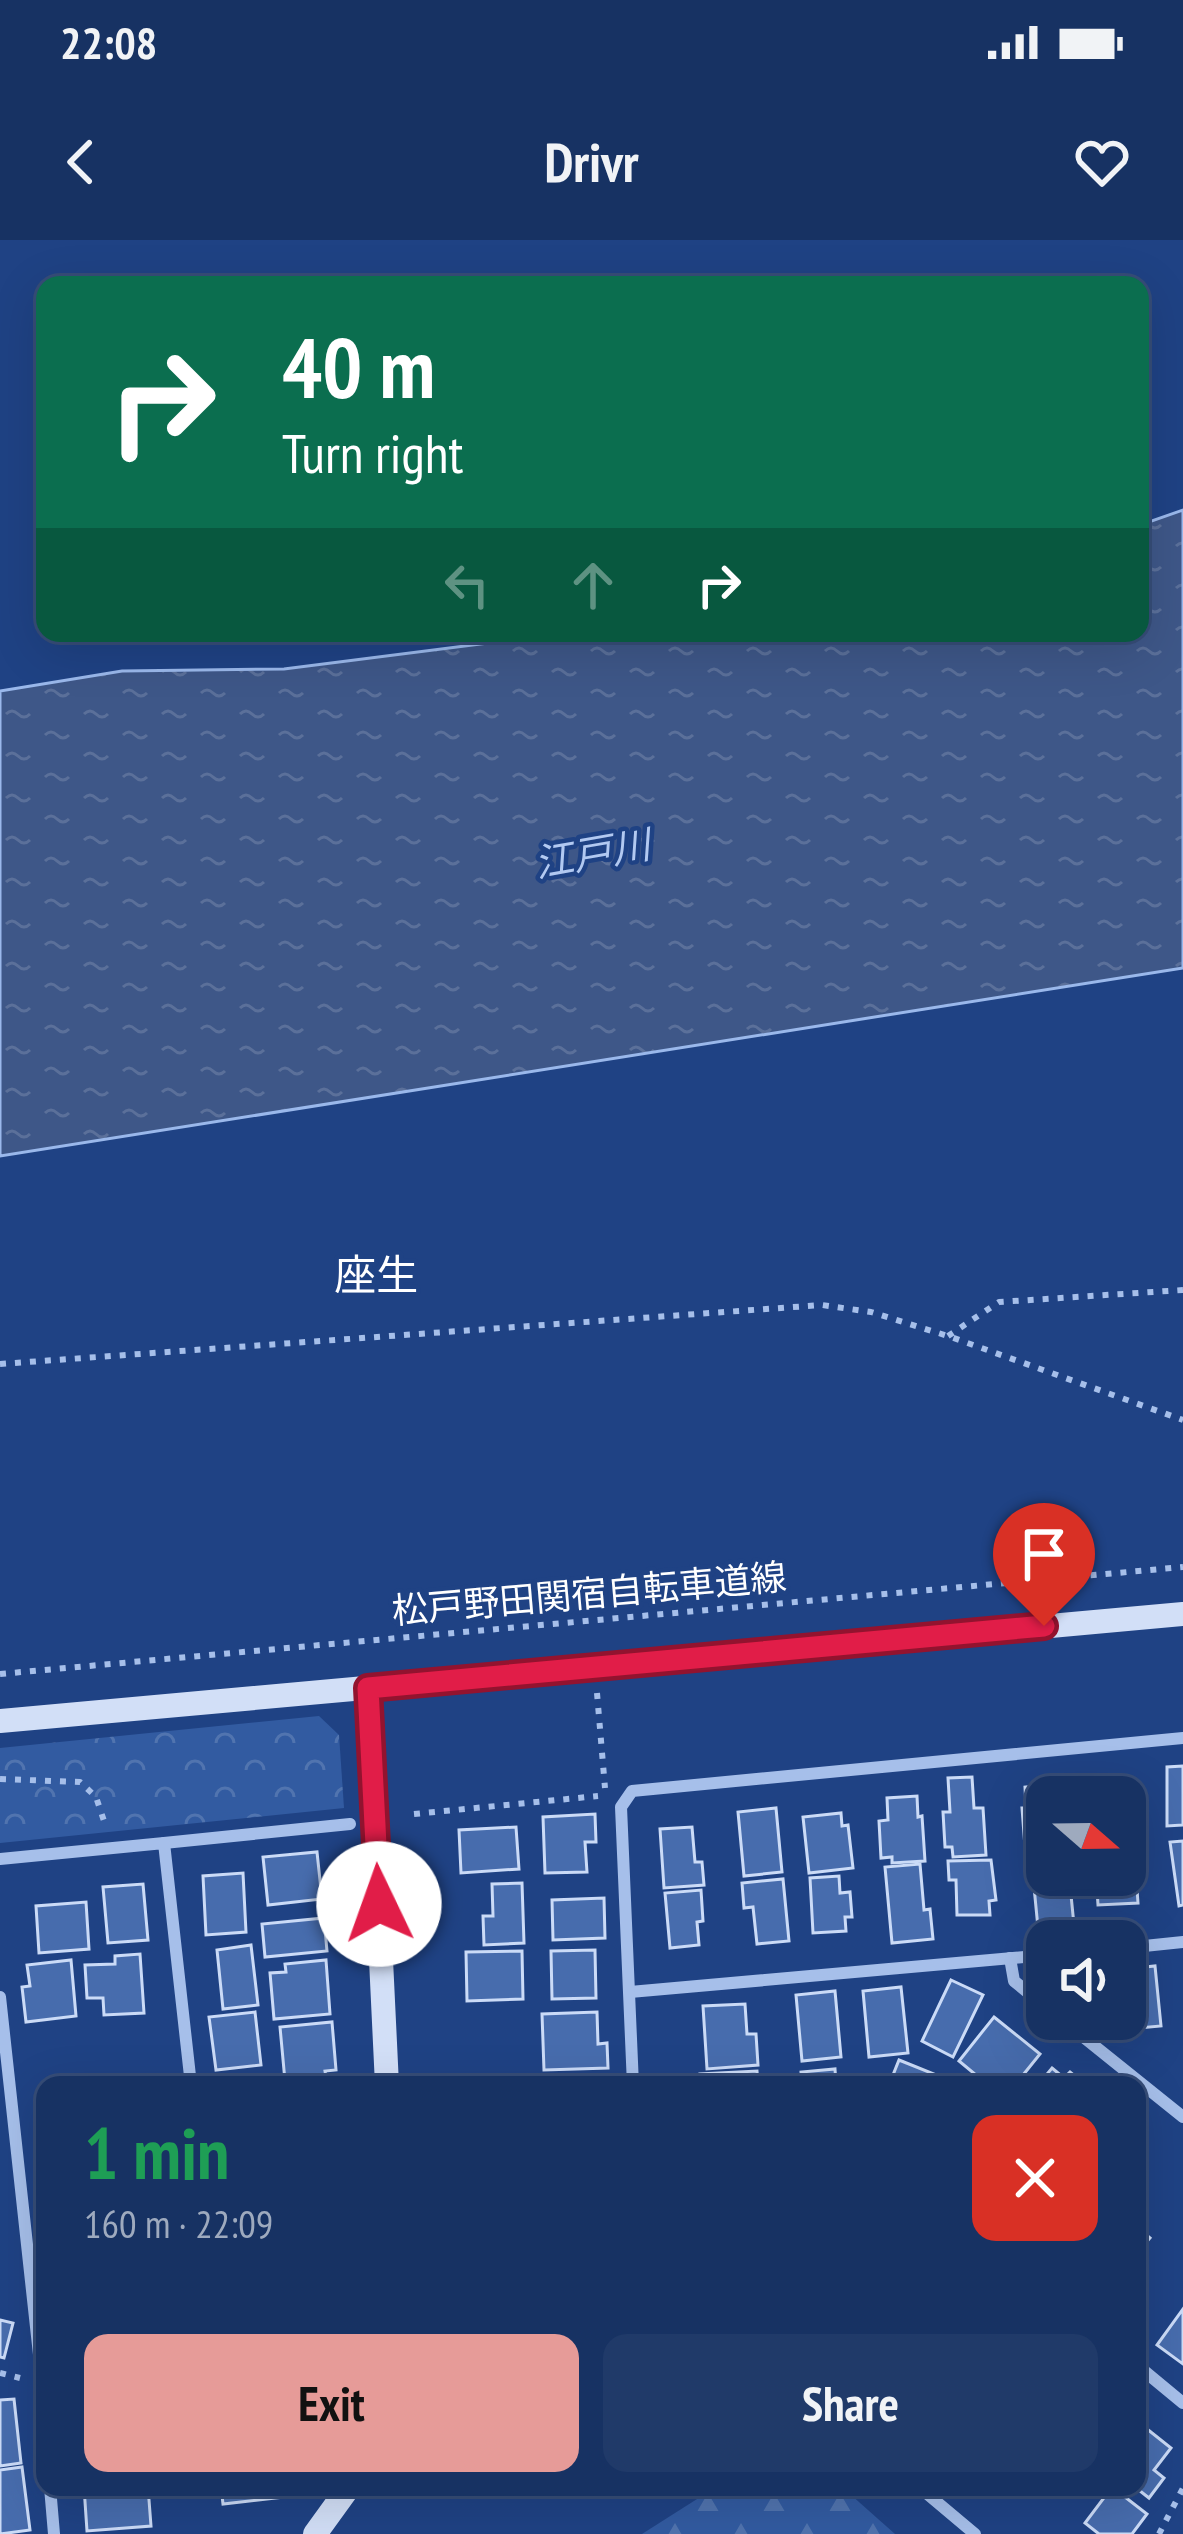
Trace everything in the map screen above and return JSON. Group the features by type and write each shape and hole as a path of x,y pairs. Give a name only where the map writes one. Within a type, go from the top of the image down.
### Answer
{"street":[{"path":"0,1721 1183,1614"},
{"path":"368,1688 387,2076"},
{"path":"633,2076 621,1807 632,1791 1183,1738"},
{"path":"0,1859 350,1824"},
{"path":"164,1843 190,2076"},
{"path":"1146,1946 1183,1942"},
{"path":"630,1992 1026,1957"},
{"path":"1010,1958 1014,1982 1026,1991"},
{"path":"0,1997 36,2319"},
{"path":"1087,2040 1132,2076"},
{"path":"1146,2087 1183,2117"},
{"path":"1146,2372 1183,2402"},
{"path":"51,2496 54,2534"},
{"path":"315,2534 342,2496"},
{"path":"930,2496 975,2534"}],"path":[{"path":"948,1336 999,1302 1183,1290"},
{"path":"0,1364 822,1305 871,1312 948,1336 1183,1420"},
{"name":"松戸野田関宿自転車道線","path":"0,1674 1183,1567"},
{"path":"414,1814 606,1796 595,1666"},
{"path":"0,1779 80,1782 96,1797 105,1819 108,1848"},
{"path":"1159,2534 1183,2488"}],"green space":[{"path":"319,1716 339,1735 344,1808 0,1843 0,1748"},
{"path":"702,2496 852,2496 895,2534 642,2534"}],"water":[{"name":"江戸川","path":"1183,510 1183,968 0,1156 0,691 122,671 284,669 496,642 1149,642 1149,522"}],"building":[{"path":"1183,1766 1183,1825 1167,1826 1167,1767"},
{"path":"972,1777 974,1808 983,1808 986,1855 953,1857 952,1847 945,1847 948,1778"},
{"path":"917,1796 925,1861 892,1863 892,1857 881,1858 879,1821 888,1820 887,1798"},
{"path":"776,1808 782,1872 744,1876 738,1812"},
{"path":"1022,1808 1026,1808 1025,1847"},
{"path":"841,1813 842,1826 848,1825 853,1868 809,1873 803,1817"},
{"path":"595,1814 596,1842 585,1842 587,1872 545,1873 543,1817"},
{"path":"516,1827 519,1869 461,1873 459,1830"},
{"path":"692,1827 695,1862 702,1862 704,1885 664,1888 660,1829"},
{"path":"1183,1841 1183,1905 1179,1906 1170,1842"},
{"path":"317,1852 322,1899 268,1905 263,1857"},
{"path":"991,1860 996,1900 989,1901 990,1915 957,1915 956,1880 949,1880 948,1861"},
{"path":"920,1864 924,1910 930,1909 933,1939 892,1943 885,1867"},
{"path":"243,1873 246,1932 206,1935 203,1876"},
{"path":"839,1876 840,1893 850,1892 852,1917 845,1917 846,1931 813,1933 810,1878"},
{"path":"783,1879 789,1941 757,1944 753,1907 744,1908 742,1883"},
{"path":"522,1883 524,1943 484,1945 483,1916 493,1916 492,1884"},
{"path":"143,1884 148,1940 108,1943 103,1887"},
{"path":"701,1890 699,1945 670,1948 665,1893"},
{"path":"1035,1896 1071,1896 1074,1920 1037,1920"},
{"path":"1097,1896 1138,1896 1138,1903 1098,1905"},
{"path":"604,1898 605,1938 553,1940 552,1900"},
{"path":"86,1902 89,1949 39,1953 36,1906"},
{"path":"324,1918 327,1951 265,1957 262,1924"},
{"path":"251,1945 258,2005 223,2009 217,1950"},
{"path":"595,1950 596,1998 552,1999 551,1951"},
{"path":"522,1951 523,1999 467,2001 466,1952"},
{"path":"140,1954 144,2013 104,2015 103,1998 87,1998 85,1965 115,1964 115,1956"},
{"path":"71,1960 76,2016 26,2022 22,1987 30,1986 27,1965"},
{"path":"326,1960 330,2014 274,2019 270,1973 286,1972 285,1964"},
{"path":"1155,1966 1161,2026 1146,2027 1146,1967"},
{"path":"951,1980 983,1995 953,2057 922,2041"},
{"path":"901,1987 908,2053 869,2057 863,1991"},
{"path":"835,1991 841,2057 802,2061 796,1995"},
{"path":"745,2004 747,2034 756,2034 758,2065 707,2069 703,2006"},
{"path":"255,2012 261,2065 216,2070 209,2017"},
{"path":"597,2012 598,2044 607,2043 608,2068 544,2070 542,2014"},
{"path":"994,2017 1040,2054 1022,2076 977,2076 959,2061"},
{"path":"332,2022 336,2070 325,2071 326,2076 285,2076 280,2027"},
{"path":"899,2060 934,2074 933,2076 893,2076"},
{"path":"835,2069 835,2076 801,2076 801,2072"},
{"path":"757,2071 757,2076 700,2076"},
{"path":"1183,2309 1183,2364 1157,2345"},
{"path":"0,2320 13,2323 4,2358 0,2357"},
{"path":"14,2399 21,2463 0,2466 0,2400"},
{"path":"1146,2428 1171,2448 1154,2470 1164,2478 1149,2498"},
{"path":"22,2467 30,2530 0,2534 0,2470"},
{"path":"85,2496 149,2496 151,2526 87,2531"},
{"path":"222,2496 285,2496 285,2497 223,2504"},
{"path":"1105,2496 1124,2496 1147,2514 1132,2534 1099,2534 1085,2523"}],"district":[{"name":"座生","path":"376,1274"}],"route":[{"path":"379,1904 368,1688 1044,1626"}]}
